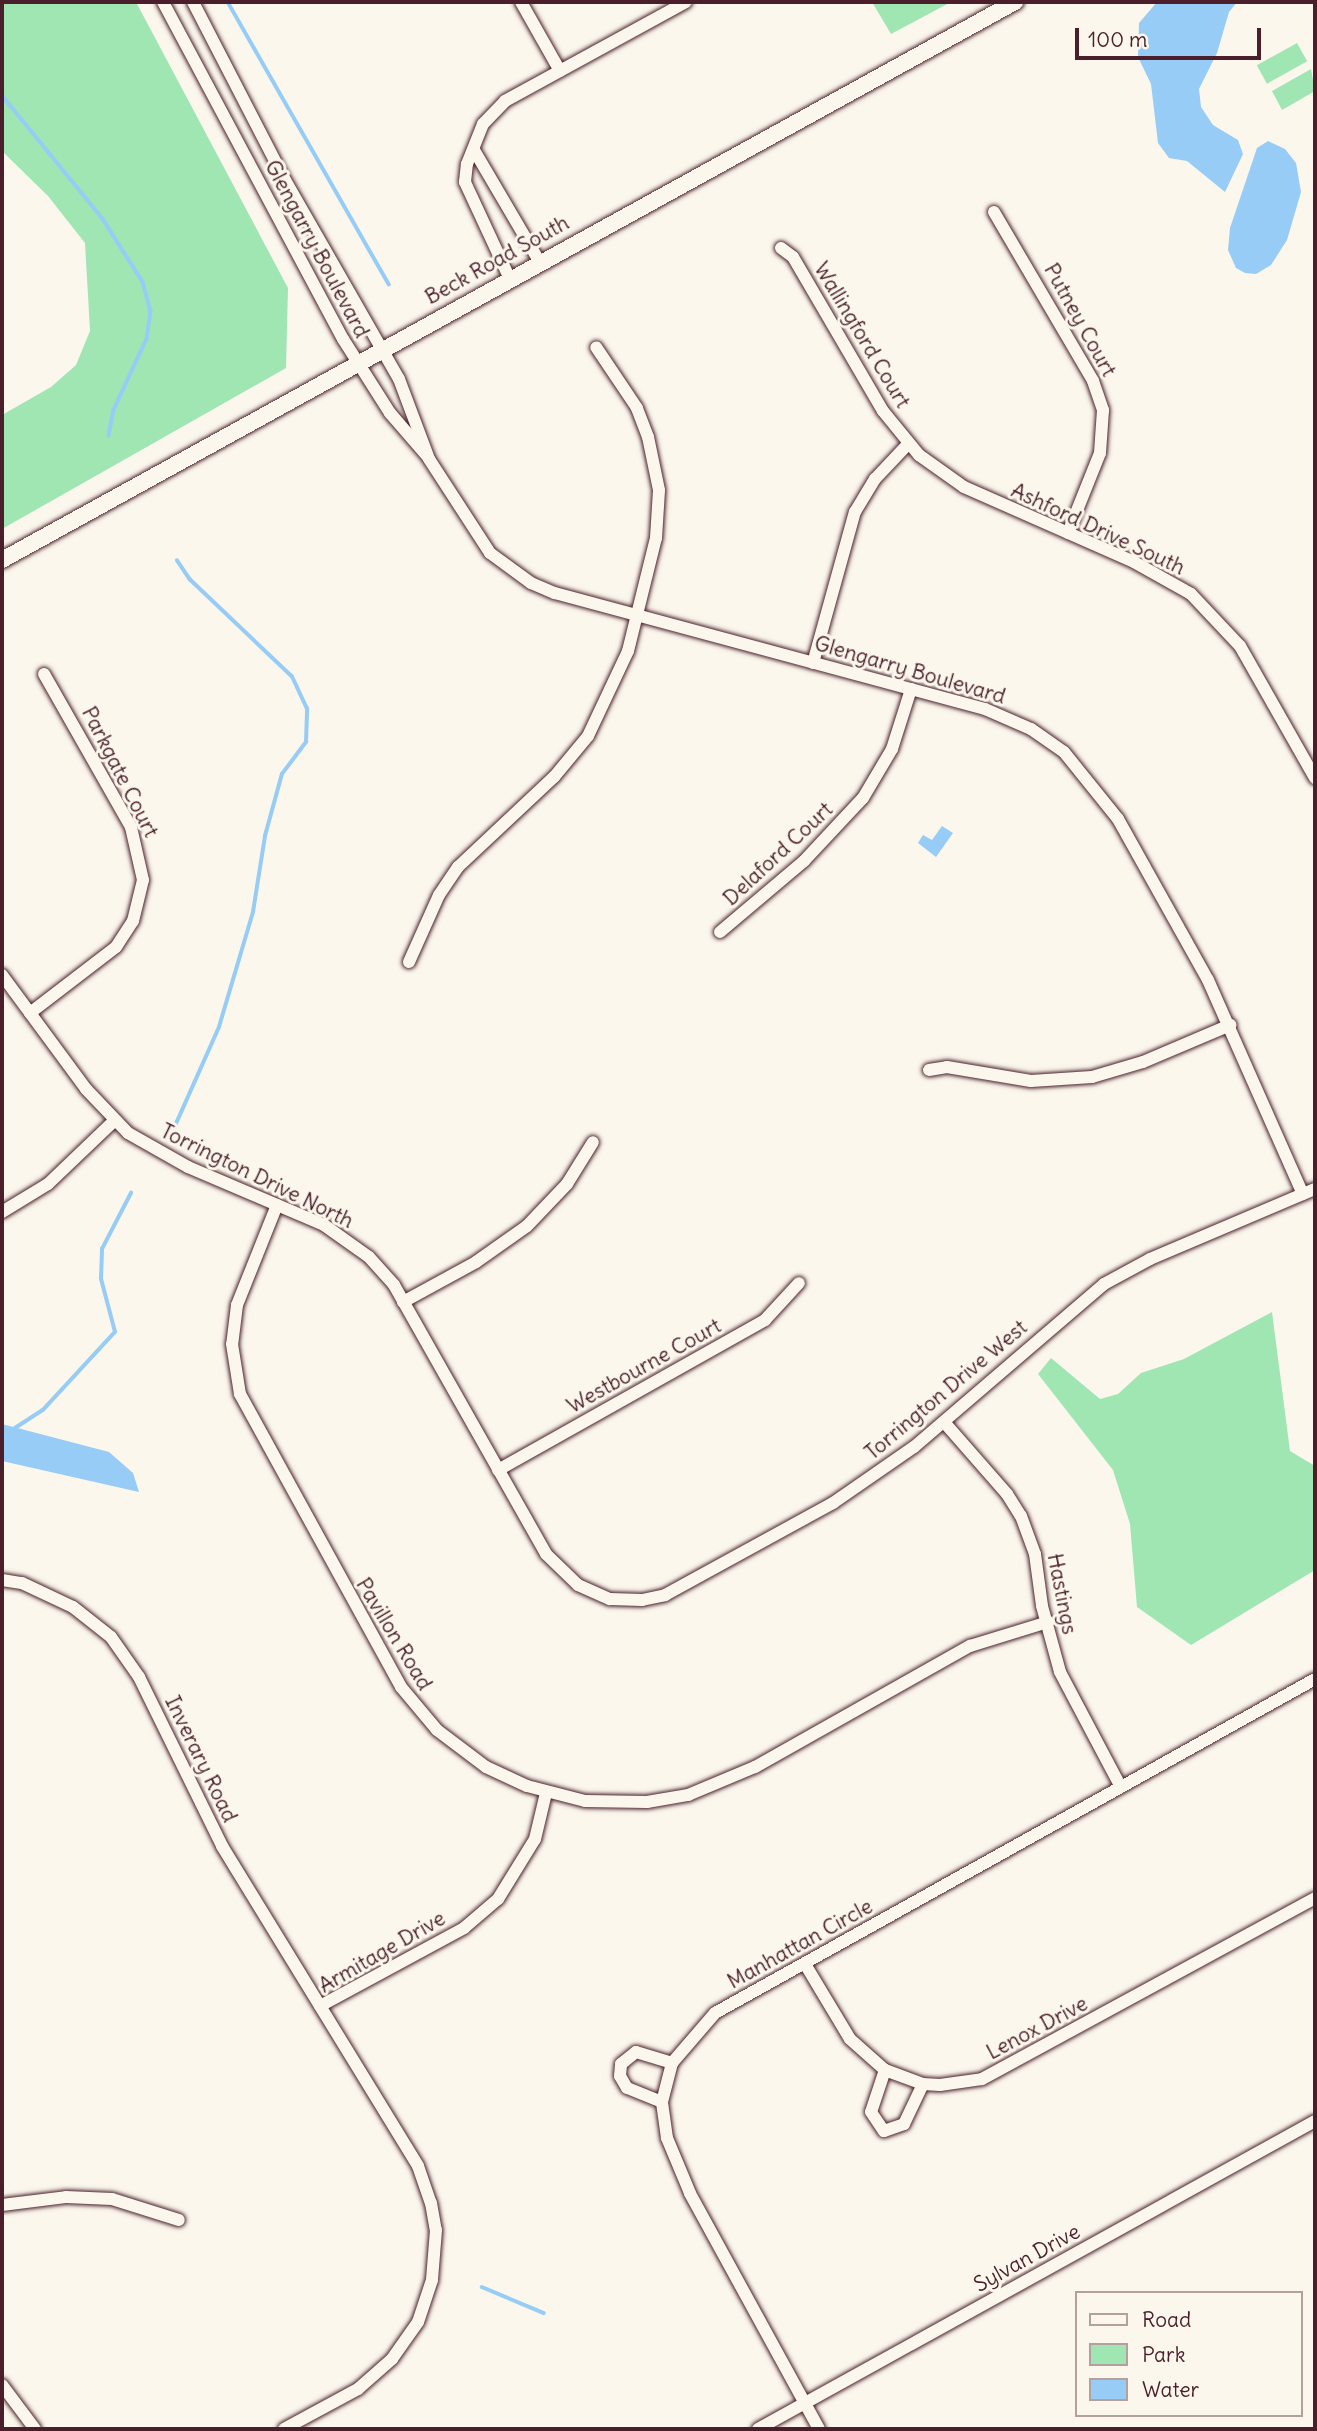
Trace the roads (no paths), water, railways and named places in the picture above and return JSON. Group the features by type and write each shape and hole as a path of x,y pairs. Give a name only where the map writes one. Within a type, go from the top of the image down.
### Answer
{"main road":[{"name":"Beck Road South","path":"2,560 509,277 1015,2"}],"street":[{"name":"Glengarry Boulevard","path":"163,2 357,362 390,413 429,459 475,535 509,569 555,593 911,689 1011,719 1046,738 1079,768 1118,819 1230,1025 1309,1191"},
{"name":"Glengarry Boulevard","path":"192,2 285,180 382,348 411,404 429,459"},
{"path":"521,2 560,71"},
{"path":"509,277 465,182 483,124 500,105 686,2"},
{"path":"187,46 210,35"},
{"path":"474,150 539,261"},
{"name":"Putney Court","path":"994,212 1093,381 1102,410 1100,453 1069,533"},
{"name":"Wallingford Court","path":"781,248 793,257 883,411 908,444"},
{"path":"408,962 439,895 458,867 554,777 588,736 618,681 638,617 659,519 654,461 636,408 596,347"},
{"path":"813,663 855,512 875,479 908,444"},
{"name":"Ashford Drive South","path":"908,444 964,487 1157,574 1208,608 1240,646 1315,778"},
{"name":"Parkgate Court","path":"30,1013 116,947 133,921 144,880 140,849 131,827 44,674"},
{"name":"Delaford Court","path":"720,932 804,861 863,798 892,749 911,689"},
{"name":"Torrington Drive North","path":"2,975 114,1121 158,1152 277,1205 358,1247 384,1273 553,1564 596,1594"},
{"path":"929,1070 947,1067 1031,1081 1092,1076 1143,1062 1230,1025"},
{"path":"2,1212 48,1184 114,1121"},
{"path":"403,1302 476,1262 527,1226 567,1184 593,1142"},
{"name":"Torrington Drive West","path":"596,1594 642,1600 687,1584 842,1497 944,1422 1104,1284 1150,1259 1309,1191"},
{"name":"Pavillon Road","path":"277,1205 242,1286 234,1320 234,1369 249,1418 411,1702 470,1757 546,1793 623,1803 705,1789 755,1767 970,1646 1048,1622"},
{"name":"Westbourne Court","path":"498,1470 765,1320 799,1283"},
{"name":"Hastings","path":"944,1422 1007,1494 1021,1516 1035,1554 1048,1622 1064,1682 1121,1787"},
{"name":"Inverary Road","path":"2,1580 22,1583 73,1607 111,1637 139,1677 222,1846 320,2006"},
{"name":"Manhattan Circle","path":"819,2429 690,2193 667,2138 662,2102 672,2063 716,2013 1315,1679"},
{"name":"Armitage Drive","path":"284,2429 358,2389 392,2359 418,2322 432,2280 436,2230 418,2166 320,2006 464,1927 498,1899 535,1839 546,1793"},
{"name":"Lenox Drive","path":"805,1964 850,2039 885,2070 923,2084 982,2079 1315,1898"},
{"path":"662,2102 627,2088 620,2076 621,2064 636,2052 672,2063"},
{"path":"885,2070 871,2112 884,2131 904,2124 923,2084"},
{"name":"Sylvan Drive","path":"758,2429 1315,2121"},
{"path":"2,2205 66,2197 112,2199 179,2220"},
{"path":"2,2385 35,2429"}],"water":[{"path":"1157,2 1237,2 1229,12 1217,53 1199,89 1201,107 1213,125 1238,140 1243,154 1225,192 1187,161 1169,158 1158,143 1151,84 1138,57 1139,23"},
{"path":"1268,141 1285,149 1296,163 1301,192 1287,240 1271,265 1256,274 1245,273 1236,268 1228,250 1230,228 1257,148"},
{"path":"942,826 953,833 936,857 918,843 923,835 932,840"},
{"path":"2,1424 109,1452 133,1473 139,1492 2,1461"}],"waterway":[{"path":"228,2 389,284"},
{"path":"2,95 103,219 143,282 151,311 147,339 114,410 109,436"},
{"path":"175,1126 219,1027 253,912 265,836 282,774 306,742 307,709 292,677 190,580 177,561"},
{"path":"15,1428 43,1410 115,1332 101,1279 102,1249 131,1193"},
{"path":"482,2287 544,2313"}]}
